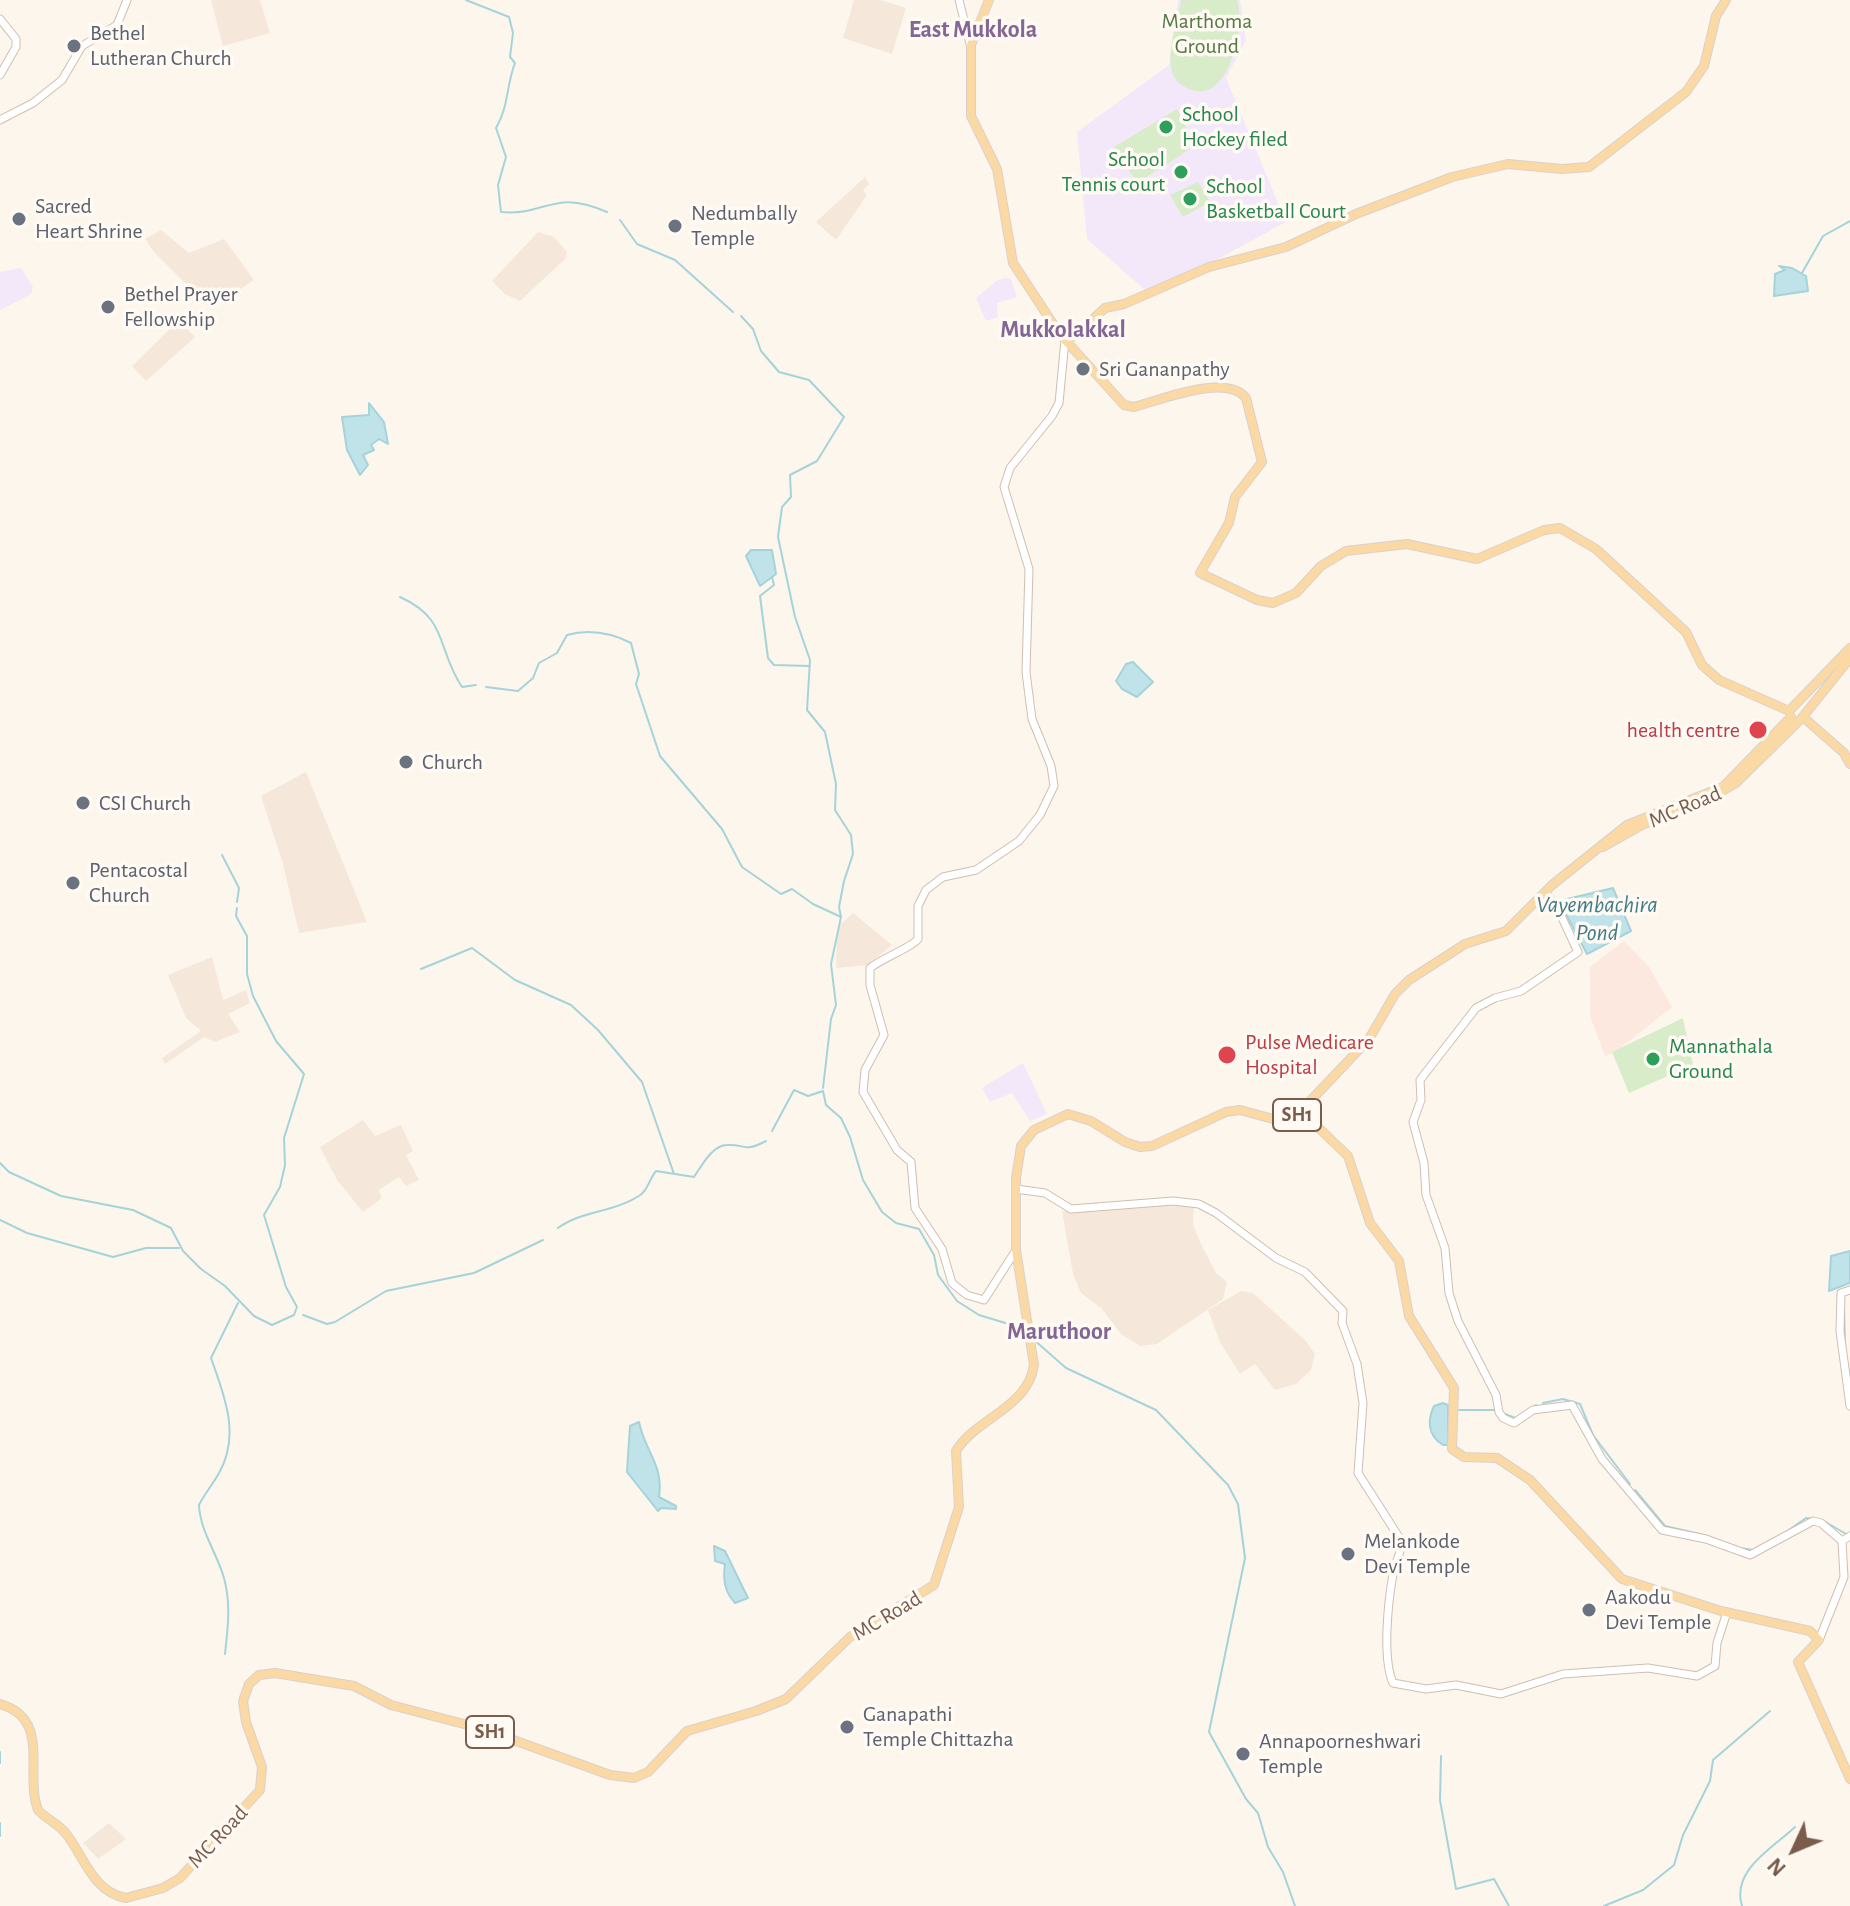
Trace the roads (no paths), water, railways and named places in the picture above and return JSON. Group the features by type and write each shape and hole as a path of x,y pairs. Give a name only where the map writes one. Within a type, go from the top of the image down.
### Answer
{"main road":[{"path":"989,0 971,45 971,116 997,169 1010,254 1017,272 1065,340 1094,368 1124,405 1134,407 1193,390 1228,386 1246,398 1262,462 1235,497 1229,523 1200,573 1273,603 1296,593 1321,566 1346,551 1407,544 1477,559 1544,530 1560,528 1596,549 1686,632 1702,665 1719,680 1796,714 1844,753 1850,764"},
{"path":"1065,340 1076,335 1105,308 1124,304 1209,267 1286,247 1356,214 1452,177 1508,164 1562,169 1589,167 1686,92 1704,66 1716,16 1726,0"},
{"name":"MC Road","path":"1796,714 1850,648"},
{"name":"MC Road","path":"0,1704 14,1710 30,1726 38,1810 65,1832 87,1870 107,1888 126,1898 163,1888 180,1878 260,1790 262,1767 246,1722 243,1701 249,1684 259,1675 275,1673 354,1686 391,1705 483,1729 610,1775 642,1776 687,1731 786,1699 850,1637 934,1585 959,1507 956,1451 1024,1389 1033,1373 1032,1346 1016,1250 1018,1157 1026,1137 1042,1125 1068,1114 1091,1121 1140,1147 1152,1146 1226,1112 1247,1111 1277,1120 1301,1111 1369,1039 1395,994 1409,980 1465,944 1506,931 1545,892 1599,849 1608,838 1639,819 1723,787 1850,658"},
{"path":"1301,1111 1348,1156 1370,1223 1399,1261 1409,1316 1454,1388 1452,1449 1467,1457 1497,1458 1530,1480 1622,1579 1727,1612 1810,1631 1819,1640 1798,1662 1850,1779"}],"street":[{"path":"0,120 33,103 62,80 82,46 117,25 127,0"},
{"path":"959,0 971,45"},
{"path":"0,19 16,39 16,47 0,75"},
{"path":"1016,1250 984,1300 967,1295 952,1283 942,1249 915,1208 911,1162 886,1133 863,1092 862,1081 884,1035 870,985 870,968 890,952 913,945 918,939 918,906 929,887 943,877 976,870 1019,841 1040,815 1054,786 1051,766 1032,719 1026,672 1029,569 1004,487 1010,468 1059,403 1065,340"},
{"path":"1545,892 1578,952 1521,991 1495,998 1476,1008 1420,1080 1421,1100 1413,1122 1424,1163 1426,1195 1445,1248 1449,1293 1458,1321 1496,1395 1503,1418 1514,1423 1533,1410 1572,1405 1602,1459 1662,1530 1706,1539 1750,1555 1813,1521 1842,1541"},
{"path":"1016,1189 1045,1193 1071,1209 1173,1201 1199,1204 1224,1218 1276,1258 1305,1272 1343,1311 1342,1323 1355,1356 1363,1403 1358,1473 1402,1546 1390,1591 1389,1674 1393,1683 1426,1689 1456,1685 1501,1694 1563,1674 1648,1668 1694,1675 1715,1666 1717,1643 1727,1612"},
{"path":"1850,1290 1841,1293 1840,1316 1850,1406"},
{"path":"1842,1541 1850,1536"},
{"path":"1819,1640 1844,1577 1842,1541"}],"water":[{"path":"1779,266 1792,268 1806,276 1808,291 1774,296 1775,274 1785,270"},
{"path":"369,403 384,422 388,444 379,439 371,445 374,450 363,455 368,465 360,475 347,450 342,417 369,415"},
{"path":"751,550 772,550 776,574 760,586 746,556"},
{"path":"1133,662 1153,682 1137,697 1122,689 1116,681 1126,664"},
{"name":"Vayembachira Pond","path":"1613,888 1631,931 1587,954 1559,901"},
{"path":"1850,1251 1850,1283 1829,1291 1831,1256"},
{"path":"1448,1405 1448,1445 1438,1441 1430,1428 1434,1406"},
{"path":"639,1422 659,1476 659,1497 676,1506 676,1509 661,1508 658,1511 627,1472 630,1426"},
{"path":"714,1546 725,1551 748,1598 735,1603 731,1598 725,1585 725,1564 715,1561"}],"waterway":[{"path":"466,0 509,17 513,33 510,57 515,63 496,128 506,157 498,185 501,212 574,202 607,212"},
{"path":"620,220 637,244 675,260 733,312"},
{"path":"1802,273 1823,236 1850,221"},
{"path":"741,316 753,329 761,351 779,372 809,380 844,417 817,461 790,475 791,497 782,507 778,537 795,617 810,660 807,710 825,732 836,784 835,810 851,835 853,854 844,881 839,907 841,917 831,964 836,1005 831,1019 823,1088"},
{"path":"772,577 774,585 760,596 768,658 774,665 810,666"},
{"path":"400,597 427,615 434,625 462,687 476,685"},
{"path":"486,687 518,691 533,678 539,663 557,653 567,635 600,633 631,643 639,674 636,684 660,756 722,829 742,867 781,894 792,889 813,904 841,917"},
{"path":"222,855 239,888 237,902"},
{"path":"0,1163 9,1172 61,1196 133,1210 171,1228 183,1251 225,1286 254,1316 272,1325 294,1315 297,1307 286,1287 264,1215 280,1187 285,1165 284,1138 304,1074 276,1041 253,996 247,974 247,936 236,916 237,908"},
{"path":"421,969 472,948 515,980 571,1005 598,1030 642,1082 674,1174"},
{"path":"772,1131 794,1090 808,1096 823,1091 826,1105 841,1118 863,1180 882,1212 896,1223 919,1229 934,1255 938,1275 957,1301 979,1315 1012,1325 1027,1337"},
{"path":"558,1228 577,1218 629,1202 644,1191 656,1171 694,1177 716,1149 733,1145 749,1147 766,1141"},
{"path":"0,1220 27,1233 113,1257 146,1248 179,1248"},
{"path":"303,1315 327,1324 335,1322 386,1291 474,1273 543,1240"},
{"path":"225,1654 228,1597 221,1569 202,1524 199,1505 226,1459 229,1444 228,1415 211,1358 238,1303"},
{"path":"1844,1309 1845,1342"},
{"path":"1033,1339 1066,1368 1156,1410 1228,1485 1238,1504 1245,1558 1209,1732 1246,1799 1258,1813 1268,1847 1283,1872 1295,1906"},
{"path":"1543,1403 1563,1399 1580,1404 1593,1435 1630,1484"},
{"path":"1505,1414 1515,1418 1536,1405"},
{"path":"1459,1410 1494,1410"},
{"path":"1635,1490 1665,1526 1704,1535"},
{"path":"1786,1532 1806,1518 1812,1519"},
{"path":"1822,1520 1846,1534"},
{"path":"1740,1548 1753,1550"},
{"path":"1604,1906 1643,1890 1674,1865 1683,1835 1710,1781 1713,1760 1770,1711"},
{"path":"0,1752 0,1763"},
{"path":"1441,1756 1440,1800 1456,1889 1494,1879 1509,1906"},
{"path":"0,1823 0,1836"},
{"path":"1742,1906 1740,1893 1748,1871 1795,1827"}],"place":[{"name":"Bethel Lutheran Church","path":"74,46"},
{"name":"School Hockey filed","path":"1166,127"},
{"name":"School Tennis court","path":"1181,172"},
{"name":"School Basketball Court","path":"1190,199"},
{"name":"Sacred Heart Shrine","path":"19,219"},
{"name":"Nedumbally Temple","path":"675,226"},
{"name":"Bethel Prayer Fellowship","path":"108,307"},
{"name":"Sri Gananpathy","path":"1083,369"},
{"name":"health centre","path":"1758,730"},
{"name":"Church","path":"406,762"},
{"name":"CSI Church","path":"83,803"},
{"name":"Pentacostal Church","path":"73,883"},
{"name":"Pulse Medicare Hospital","path":"1227,1055"},
{"name":"Mannathala Ground","path":"1653,1059"},
{"name":"Melankode Devi Temple","path":"1348,1554"},
{"name":"Aakodu Devi Temple","path":"1589,1610"},
{"name":"Ganapathi Temple Chittazha","path":"847,1727"},
{"name":"Annapoorneshwari Temple","path":"1243,1754"}],"district":[{"name":"East Mukkola","path":"973,30"},
{"name":"Mukkolakkal","path":"1063,330"},
{"name":"Maruthoor","path":"1059,1332"}],"park label":[{"name":"Marthoma Ground","path":"1207,34"}]}
